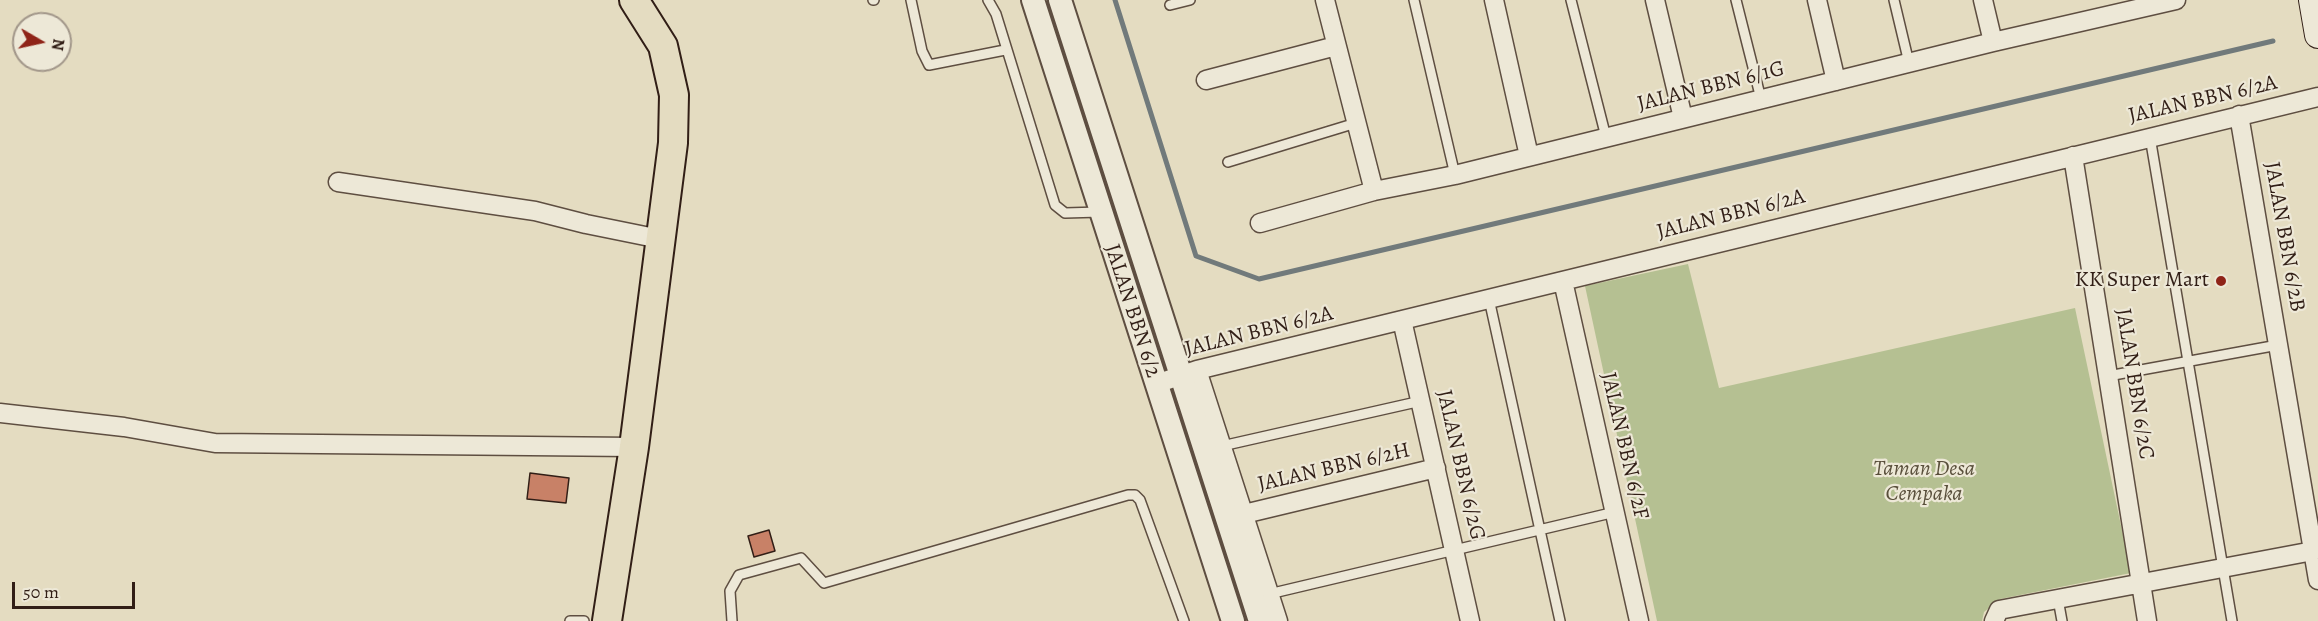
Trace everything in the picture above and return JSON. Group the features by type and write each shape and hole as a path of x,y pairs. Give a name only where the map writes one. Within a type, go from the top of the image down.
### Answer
{"main road":[{"path":"608,621 634,447 673,143 674,95 663,46 634,0"},
{"path":"2312,0 2318,34"}],"street":[{"name":"JALAN BBN 6/2","path":"1033,0 1230,620"},
{"name":"JALAN BBN 6/2","path":"1060,0 1189,374 1260,621"},
{"path":"1325,0 1374,192"},
{"path":"1494,0 1529,156"},
{"path":"1655,0 1683,118"},
{"path":"1816,0 1836,81"},
{"path":"1983,0 1993,42"},
{"name":"JALAN BBN 6/1G","path":"1260,223 1374,192 1455,175 1993,42 2176,0"},
{"path":"1206,80 1336,46"},
{"name":"JALAN BBN 6/2A","path":"1156,384 1402,320 2318,97"},
{"name":"JALAN BBN 6/2B","path":"2239,115 2318,580"},
{"name":"JALAN BBN 6/2C","path":"2073,156 2147,621"},
{"path":"338,182 536,211 660,239"},
{"name":"JALAN BBN 6/2F","path":"1563,281 1639,621"},
{"name":"JALAN BBN 6/2G","path":"1402,320 1470,621"},
{"path":"1189,374 1222,446 1278,621"},
{"path":"0,413 124,427 215,443 634,447"},
{"name":"JALAN BBN 6/2H","path":"1244,514 1436,468"},
{"path":"1997,615 2058,599 2313,551"}],"lane":[{"path":"911,0 922,51 929,65 1005,50"},
{"path":"987,0 996,14 1005,50 1054,205 1065,213 1100,212"},
{"path":"1170,5 1190,0"},
{"path":"1414,0 1455,175"},
{"path":"1571,0 1606,137"},
{"path":"1736,0 1761,99"},
{"path":"1894,0 1909,63"},
{"path":"1228,162 1356,123"},
{"path":"2150,137 2232,621"},
{"path":"1490,299 1560,621"},
{"path":"2108,376 2278,345"},
{"path":"1222,446 1421,401"},
{"path":"732,621 730,591 739,575 801,558 824,583 1128,495 1136,495 1140,500 1184,621"},
{"path":"1269,594 1615,512"},
{"path":"2058,599 2062,621"},
{"path":"570,621 584,621"}],"green space":[{"name":"Taman Desa Cempaka","path":"1688,264 1719,388 2075,308 2131,573 2000,599 1984,612 1982,621 1657,621 1585,286"}],"building":[{"path":"530,473 569,478 566,503 527,499"},
{"path":"769,530 775,551 754,557 748,536"}],"waterway":[{"path":"1115,0 1196,256 1259,279 2273,41"}],"place":[{"name":"KK Super Mart","path":"2221,281"}]}
